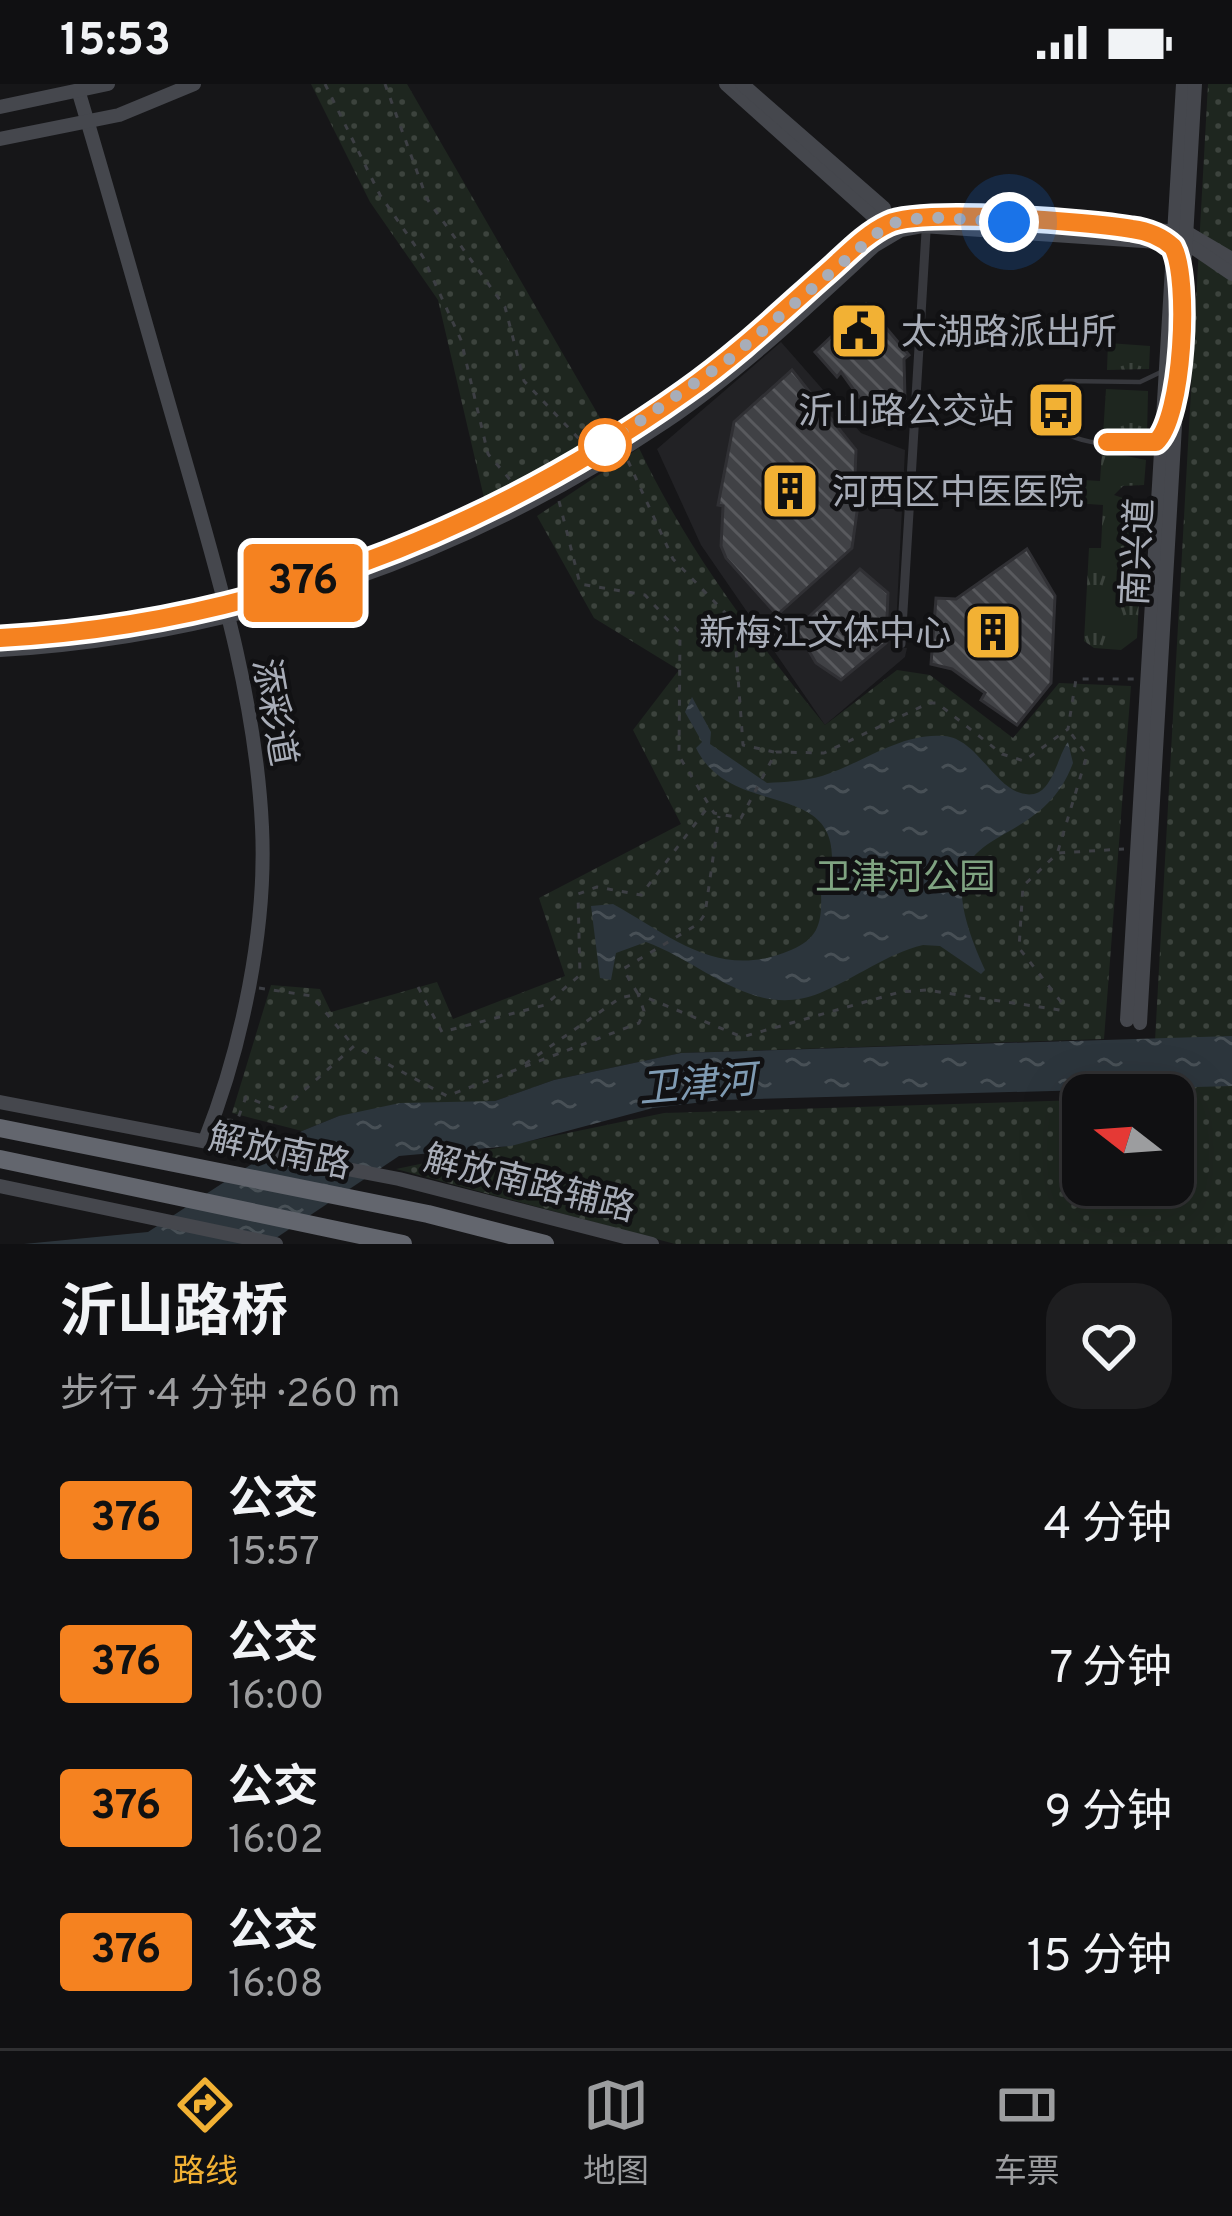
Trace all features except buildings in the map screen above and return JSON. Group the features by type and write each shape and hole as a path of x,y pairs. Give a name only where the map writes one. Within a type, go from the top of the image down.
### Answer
{"highway":[{"name":"解放南路","path":"0,1126 428,1214 545,1244"},
{"name":"解放南路","path":"0,1162 403,1244"}],"street":[{"path":"0,107 109,84"},
{"path":"0,139 88,123 194,84"},
{"path":"726,84 895,227"},
{"path":"742,84 895,227"},
{"name":"南兴道","path":"1177,278 1166,363 1137,848 1133,1022 1174,409 1183,84"},
{"name":"南兴道","path":"1177,240 1195,84"},
{"name":"添彩道","path":"79,93 227,610 254,746 262,830 245,986 205,1140"},
{"path":"0,650 227,610 375,572 556,488 696,399 895,227"},
{"path":"0,638 227,610 351,567 522,494 592,453 728,360 895,227 1134,234 1177,240 1232,259"},
{"path":"901,644 926,232"},
{"path":"1134,234 1159,254 1177,278"},
{"path":"1177,240 1232,274"},
{"path":"0,1102 205,1140"},
{"name":"解放南路","path":"205,1140 251,1150"},
{"name":"解放南路辅路","path":"251,1150 399,1179 652,1244"},
{"path":"0,1186 276,1244"}],"lane":[{"path":"1166,363 1153,379 1140,382 1066,381 1051,407 1056,427 1074,439 1143,444 1162,437 1174,409"}],"path":[{"path":"325,84 380,195 423,257 461,340 488,454 522,494"},
{"path":"385,84 427,199 505,307 524,381 592,453"},
{"path":"622,448 673,559 734,622 743,745 776,752 824,753 928,703 938,703 1017,762 1032,758 1068,729 1076,679 1147,680"},
{"path":"556,488 580,584 644,595 680,633 679,756 709,805 719,814 741,818 776,752"},
{"path":"521,1066 620,998 638,994 742,1037 900,992 926,990 1060,1010 1062,1003 1019,948 1017,936 1023,886 1058,853 1087,754 1068,729"},
{"path":"418,987 442,1032 545,1005 580,975 578,894 597,887 640,895 709,805"},
{"path":"245,986 312,996 354,1046 447,1096 639,1023 644,1011 623,969 698,924 705,914 719,814"},
{"path":"1058,853 1137,848"},
{"path":"214,1119 237,1121 246,1097 281,1111 354,1046"}],"shaded area":[{"path":"781,342 861,433 905,450 895,647 907,648 905,657 825,725 701,545 657,449"}],"green space":[{"path":"311,84 407,84 607,430 485,502 438,300 370,202"},
{"path":"1208,84 1232,84 1232,1244 675,1244 396,1169 664,1113 1062,1101 1062,1206 1194,1206 1194,1074 1153,1074"},
{"path":"1108,343 1150,346 1149,369 1107,370"},
{"path":"1106,389 1148,391 1147,436 1103,435"},
{"name":"卫津河公园","path":"639,448 723,592 825,725 897,670 930,675 1013,738 1059,683 1131,686 1104,1039 681,1053 554,1080 495,1101 339,1116 302,1131 232,1113 271,985 320,989 331,1012 437,982 453,1019 565,976 539,898 681,824 633,730 679,670 594,618 537,516"},
{"path":"1102,451 1146,460 1144,485 1123,486 1114,495 1144,505 1137,638 1121,650 1094,648 1084,641 1089,548 1101,548 1103,505 1002,498 1003,475 1100,481"}],"water":[{"path":"692,697 711,732 710,744 767,783 822,776 912,739 944,736 968,747 1010,788 1034,794 1050,779 1068,742 1073,763 1055,795 970,861 962,884 966,919 985,970 981,974 940,946 923,945 820,993 773,1000 731,986 646,942 616,953 611,980 600,978 591,906 613,904 698,951 741,961 791,950 808,940 817,927 832,852 824,828 808,813 736,786 713,771 696,748 702,742 685,712"},
{"name":"卫津河","path":"1232,1036 1232,1086 1194,1087 1194,1074 1062,1074 1062,1091 720,1100 653,1108 511,1146 399,1156 267,1244 24,1244 148,1232 302,1131 339,1116 400,1103 495,1101 554,1080 681,1053"}],"bus line":[{"name":"376","path":"0,638 109,627 226,604 309,582 448,530 522,494 686,392 874,232 898,220 926,217 1134,229 1158,236 1173,247 1183,278 1170,422 1156,442 1107,442"}],"place":[{"name":"太湖路派出所","path":"859,331"},
{"name":"沂山路公交站","path":"1056,410"},
{"name":"河西区中医医院","path":"790,491"},
{"name":"新梅江文体中心","path":"993,632"}],"route":[{"path":"605,445 728,360 888,224 926,217 1009,222"}]}
